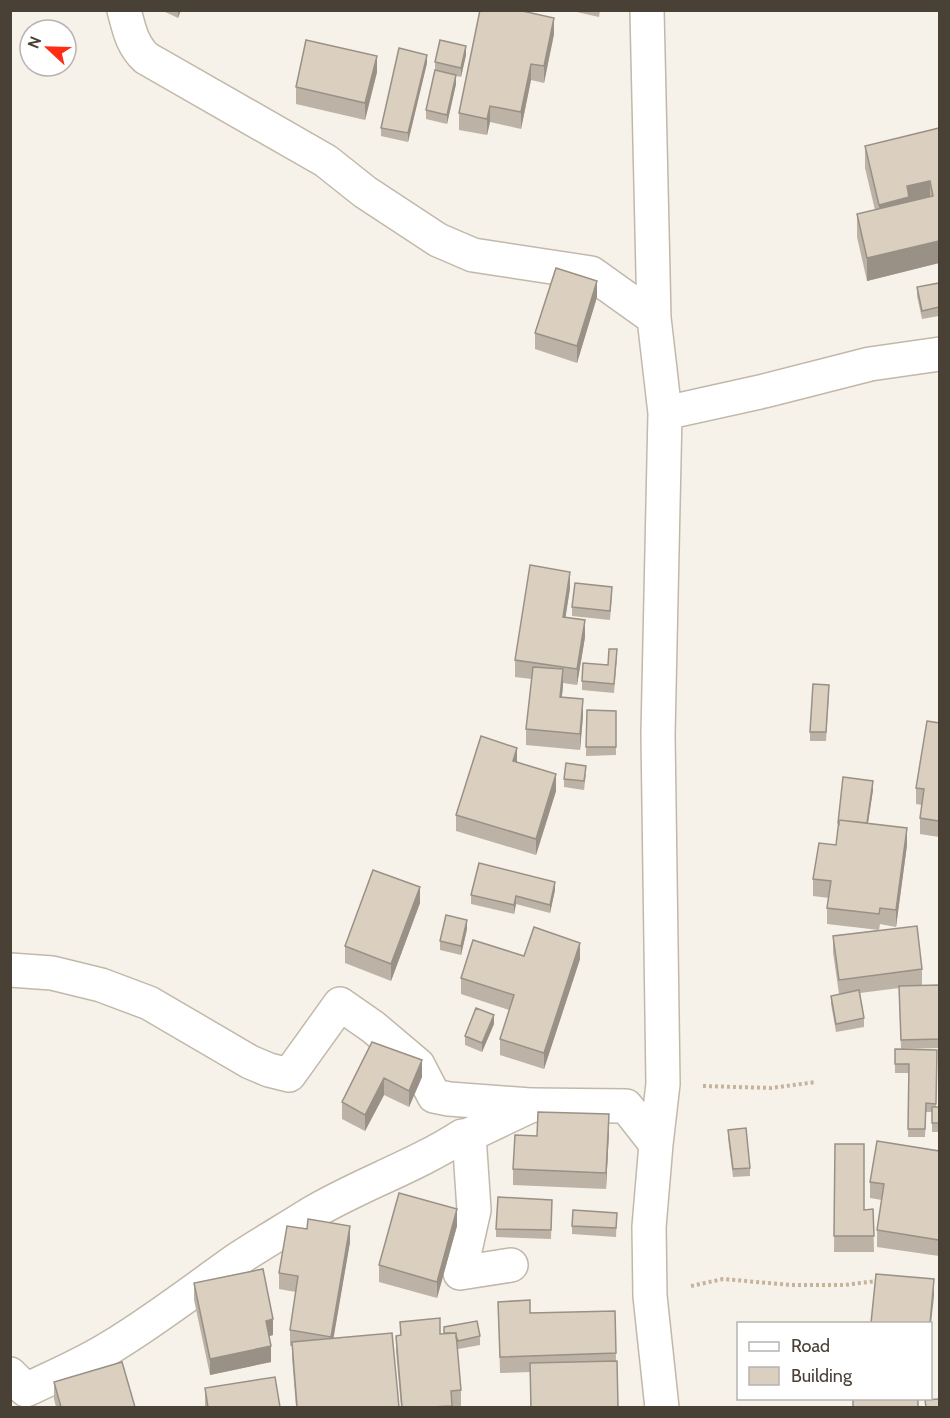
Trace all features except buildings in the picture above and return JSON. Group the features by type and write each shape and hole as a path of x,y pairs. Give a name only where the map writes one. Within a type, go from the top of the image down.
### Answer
{"street":[{"path":"124,10 137,49 146,58 326,161 365,192 438,240 473,255 591,273 654,318"},
{"path":"647,10 654,318 665,413 658,734 663,1084 650,1227 650,1296 662,1407"},
{"path":"665,413 870,364 939,354"},
{"path":"10,970 52,973 101,985 149,1003 250,1062 289,1075 340,1004 373,1027 418,1065 434,1096 532,1105 627,1106 656,1144"},
{"path":"10,1374 26,1390 88,1360 129,1335 237,1259 327,1204 418,1162 462,1136 469,1135 532,1105"},
{"path":"469,1135 474,1210 460,1273 511,1265"}],"path":[{"path":"663,1084 771,1088 816,1082"},
{"path":"650,1296 723,1279 791,1285 844,1285 886,1280"}]}
